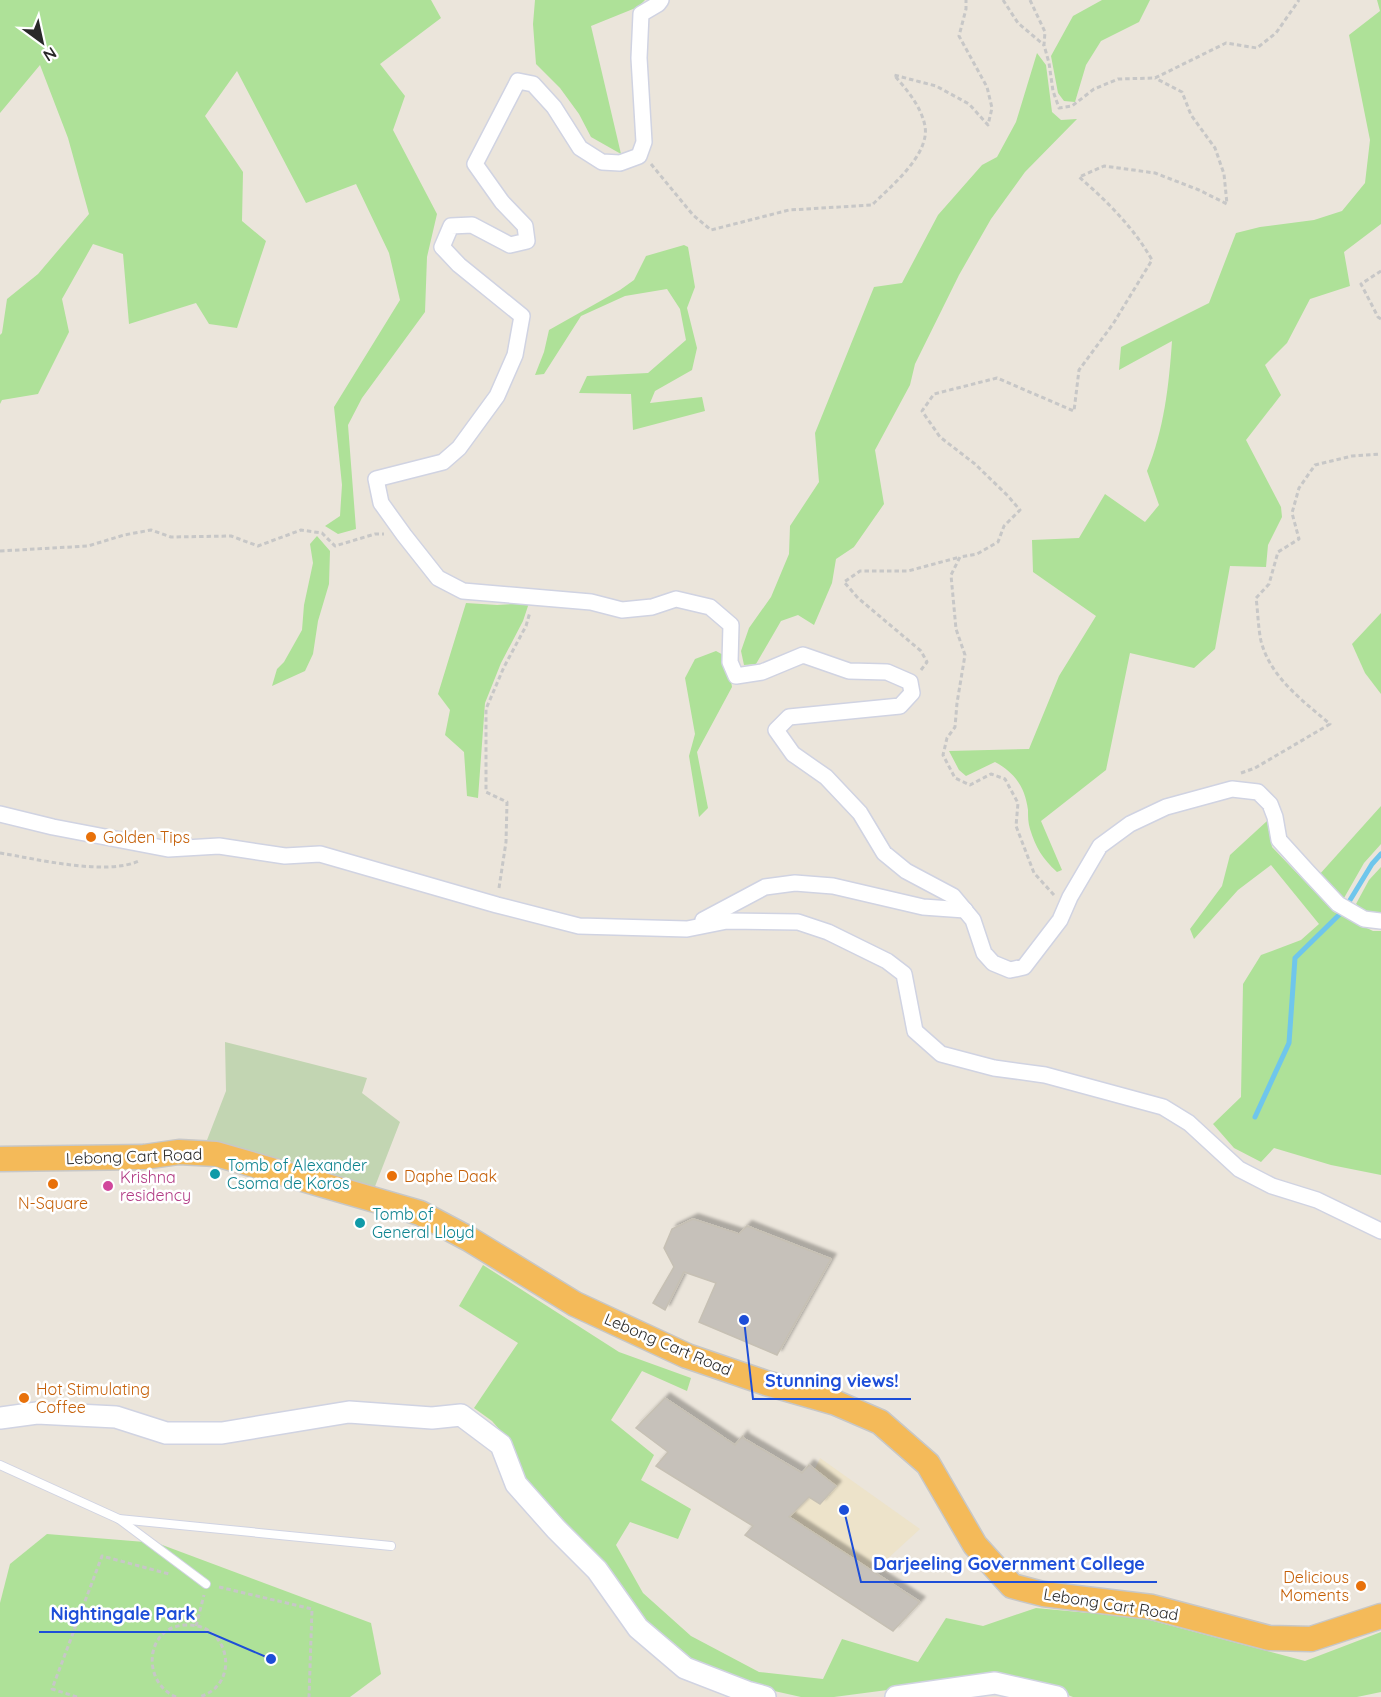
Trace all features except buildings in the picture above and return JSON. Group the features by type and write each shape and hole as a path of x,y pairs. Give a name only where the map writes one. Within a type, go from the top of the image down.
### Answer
{"highway":[{"name":"Lebong Cart Road","path":"0,1159 144,1157 179,1152 216,1154 420,1213 469,1239 575,1304 687,1356 766,1383 836,1403 880,1422 928,1464 975,1545 1012,1586 1043,1594 1152,1607 1269,1638 1311,1639 1381,1616"}],"main road":[{"path":"0,1418 38,1413 116,1417 166,1433 222,1433 349,1412 432,1418 461,1415 501,1445 516,1484 597,1570 638,1628 685,1668 765,1697"},
{"path":"896,1697 995,1683 1057,1697"}],"street":[{"path":"661,0 641,14 639,58 644,142 639,156 620,163 602,162 580,148 554,107 533,84 518,81 475,164 502,201 525,226 527,241 510,245 472,225 451,226 442,248 459,265 522,316 515,355 497,396 459,448 443,462 376,480 381,503 404,535 438,578 463,591 591,602 622,610 652,607 676,599 710,607 731,625 730,662 736,676 762,672 803,655 849,671 887,672 910,682 912,693 900,706 789,717 776,730 793,754 826,777 860,813 884,852 906,871 952,896 973,920 984,953 993,963 1010,970 1024,967 1043,945 1060,920 1070,897 1100,846 1130,824 1166,807 1232,789 1258,792 1270,804 1279,840 1338,904 1364,919 1381,921"},
{"path":"0,814 53,827 168,849 219,846 285,856 320,854 579,926 687,928 727,921 798,922 828,932 887,961 904,974 915,1030 941,1053 994,1068 1046,1075 1163,1107 1189,1123 1239,1169 1272,1186 1317,1200 1381,1231"},
{"path":"687,928 765,887 795,884 833,886 923,908 965,910"}],"lane":[{"path":"0,1465 118,1519 206,1584"},
{"path":"118,1519 391,1546"}],"path":[{"path":"639,156 650,163 693,215 711,230 789,210 872,205 908,170 922,147 926,128 914,99 894,75 936,86 969,104 988,125 992,108 987,87 959,36 966,0"},
{"path":"1003,0 1018,23 1044,45"},
{"path":"1030,0 1045,32 1044,45 1053,91 1059,108 1072,106 1094,89 1118,79 1155,78 1226,43 1257,48 1276,33 1299,0"},
{"path":"910,682 927,662 921,651 858,598 844,582 860,571 908,571 977,554 998,542 1004,526 1020,510 975,464 940,437 922,411 934,394 997,378 1074,411 1078,370 1113,324 1152,260 1138,236 1079,177 1104,166 1155,172 1200,190 1227,204 1224,174 1215,148 1191,115 1182,93 1155,78"},
{"path":"1381,271 1361,284 1381,319"},
{"path":"1234,776 1255,768 1330,724 1297,696 1277,675 1262,643 1256,598 1269,584 1278,552 1299,539 1292,513 1299,488 1315,465 1352,456 1381,454"},
{"path":"0,551 88,546 123,535 151,530 171,537 231,536 258,546 301,530 322,533 335,546 375,534 404,535"},
{"path":"960,557 951,575 952,599 956,629 965,655 955,727 947,738 943,755 955,778 970,785 992,774 1005,779 1018,803 1016,826 1034,873 1053,895 1070,897"},
{"path":"497,905 506,842 507,802 486,792 486,709 504,667 526,626 536,597"},
{"path":"0,853 77,866 128,866 168,849"},
{"path":"77,1697 52,1689 102,1556 175,1575"},
{"path":"196,1626 206,1584 312,1609 309,1697"},
{"path":"176,1697 165,1691 156,1681 152,1670 152,1657 154,1646 162,1635 171,1628 184,1624 205,1628 215,1635 226,1655 223,1677 215,1688 199,1697"}],"shaded area":[{"path":"820,1458 920,1529 873,1572 789,1517 809,1497 820,1504 836,1486 815,1469"}],"green space":[{"path":"0,0 431,0 441,18 380,64 405,96 393,130 437,214 427,257 425,312 362,398 348,425 356,529 338,534 325,526 340,516 342,485 334,407 400,300 389,253 356,184 306,203 237,71 205,116 243,172 242,221 266,241 237,328 209,324 196,303 129,324 123,254 93,244 62,299 69,332 38,394 2,400 0,404 0,335 7,299 38,274 89,214 68,138 40,65 0,113"},
{"path":"535,0 645,0 638,7 591,26 621,154 591,137 579,114 560,88 536,64 533,24"},
{"path":"1102,0 1150,0 1139,22 1101,41 1086,65 1075,102 1064,101 1058,93 1051,56 1073,16"},
{"path":"1377,0 1381,0 1381,224 1344,252 1350,286 1310,299 1287,343 1265,365 1281,395 1246,440 1281,507 1282,517 1268,545 1266,567 1230,566 1215,649 1194,668 1130,653 1106,770 1041,821 1062,870 1057,872 1043,857 1035,842 1029,827 1028,810 1022,788 1013,776 995,762 966,776 959,770 949,751 1029,749 1059,676 1096,616 1033,572 1032,540 1079,538 1105,494 1145,522 1159,505 1147,471 1158,440 1165,407 1172,341 1119,370 1121,347 1209,303 1236,233 1260,227 1314,220 1342,211 1365,183 1370,140 1349,35 1380,11"},
{"path":"1037,53 1046,65 1052,112 1061,120 1077,119 1025,172 991,219 959,275 915,364 910,385 875,450 884,504 854,547 836,559 832,583 814,625 798,615 781,621 756,664 744,665 741,651 749,628 771,597 789,554 790,526 819,482 815,433 874,287 902,283 938,215 982,165 997,157 1016,122"},
{"path":"684,245 688,247 695,287 687,308 697,348 692,370 655,391 650,403 702,397 705,411 633,430 631,394 579,393 587,376 648,373 686,340 680,309 667,289 625,296 581,316 544,374 535,375 549,330 634,280 646,256"},
{"path":"317,536 330,551 329,584 318,621 313,654 305,671 272,686 277,669 284,662 302,630 304,605 313,563 310,544"},
{"path":"466,603 497,605 529,603 485,703 478,798 467,796 464,752 445,735 450,710 438,694"},
{"path":"1381,613 1381,694 1365,673 1352,644"},
{"path":"716,651 727,657 732,687 697,752 708,808 699,817 689,756 695,734 685,678 695,659"},
{"path":"1381,806 1381,844 1364,863 1344,898 1319,875"},
{"path":"1267,821 1272,847 1334,912 1373,931 1381,931 1381,1175 1331,1165 1274,1148 1261,1162 1234,1148 1213,1124 1241,1097 1243,984 1261,955 1301,940 1319,924 1271,865 1238,890 1194,939 1190,929 1222,886 1230,855"},
{"path":"1381,867 1381,914 1379,914 1363,910 1356,904 1369,880"},
{"path":"225,1042 367,1078 362,1093 400,1122 374,1189 289,1166 207,1140 226,1091"},
{"path":"483,1265 619,1352 691,1378 687,1391 642,1371 611,1420 654,1455 641,1480 691,1509 678,1539 630,1522 616,1545 643,1593 691,1636 759,1672 823,1679 842,1639 918,1662 946,1618 983,1626 1036,1608 1142,1618 1305,1661 1381,1632 1381,1692 1357,1697 1073,1697 1058,1691 994,1676 834,1697 801,1697 743,1684 686,1659 641,1622 521,1478 512,1444 492,1421 474,1408 518,1343 459,1306"},
{"path":"47,1534 157,1543 371,1623 381,1674 350,1697 0,1697 0,1603 10,1564"}],"waterway":[{"path":"1255,1117 1289,1043 1295,958 1344,910 1372,864 1381,854"}],"place":[{"name":"Golden Tips","path":"91,837"},
{"name":"Tomb of Alexander Csoma de Koros","path":"215,1174"},
{"name":"Daphe Daak","path":"392,1176"},
{"name":"N-Square","path":"53,1184"},
{"name":"Krishna residency","path":"108,1186"},
{"name":"Tomb of General Lloyd","path":"360,1223"},
{"name":"Stunning views!","path":"744,1320"},
{"name":"Hot Stimulating Coffee","path":"24,1398"},
{"name":"Darjeeling Government College","path":"844,1510"},
{"name":"Delicious Moments","path":"1361,1586"},
{"name":"Nightingale Park","path":"271,1659"}]}
